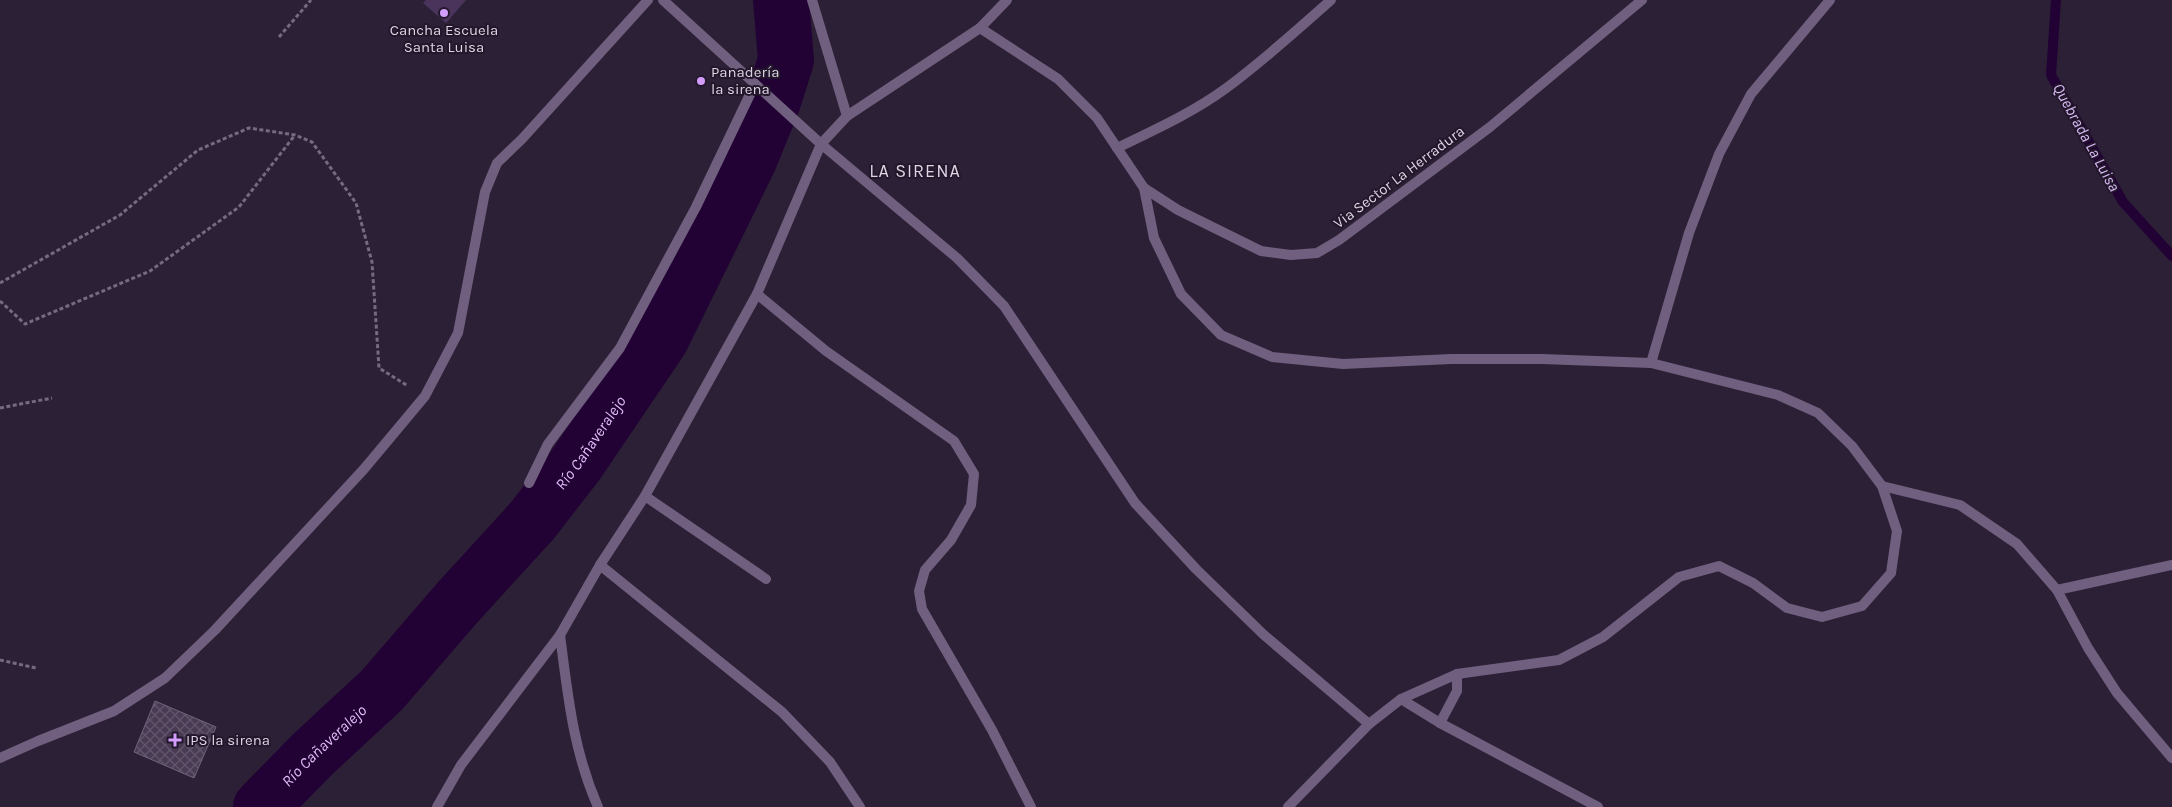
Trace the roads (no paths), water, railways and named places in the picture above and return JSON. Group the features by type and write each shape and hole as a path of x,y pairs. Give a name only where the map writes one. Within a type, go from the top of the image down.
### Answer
{"street":[{"path":"0,758 114,711 165,678 215,630 364,469 425,396 458,333 485,192 497,163 522,139 648,0"},
{"path":"663,0 821,144 957,258 1004,306 1135,503 1196,570 1264,636 1369,724"},
{"path":"812,0 846,116"},
{"path":"438,807 461,765 560,635 600,565 645,496 757,294 821,144 846,116 980,28 1007,0"},
{"path":"1117,148 1172,121 1224,89 1276,49 1331,0"},
{"name":"Via Sector La Herradura","path":"1144,188 1178,210 1261,251 1291,255 1317,252 1339,240 1490,127 1642,0"},
{"path":"1651,363 1689,233 1719,154 1751,94 1830,0"},
{"path":"980,28 1058,79 1097,118 1144,188 1154,238 1181,294 1221,335 1272,357 1343,364 1451,359 1542,359 1651,363 1778,395 1818,413 1852,446 1882,486 1897,531 1891,573 1862,606 1822,617 1787,608 1754,583 1719,566 1679,577 1603,637 1560,660 1458,674 1402,699 1369,724 1288,807"},
{"path":"529,483 548,444 620,348 696,207 755,84"},
{"path":"757,294 826,351 954,441 974,474 971,505 951,540 925,570 920,591 922,609 992,730 1031,807"},
{"path":"1882,486 1960,505 2017,544 2057,590 2088,648 2117,693 2172,758"},
{"path":"645,496 766,579"},
{"path":"600,565 782,712 830,762 860,807"},
{"path":"2057,590 2172,565"},
{"path":"560,635 572,729 588,783 598,807"},
{"path":"1440,723 1457,691 1458,674"},
{"path":"1402,699 1440,723 1598,807"}],"waterway":[{"name":"Río Cañaveralejo","path":"261,807 313,754 382,690 458,602 532,521 577,463 661,339 749,160 773,101 786,60 781,0"},
{"name":"Quebrada La Luisa","path":"2056,0 2051,75 2123,202 2172,256"}],"place":[{"name":"Cancha Escuela Santa Luisa","path":"444,13"},
{"name":"Panadería la sirena","path":"701,81"},
{"name":"IPS la sirena","path":"175,740"}],"district":[{"name":"LA SIRENA","path":"915,171"}]}
